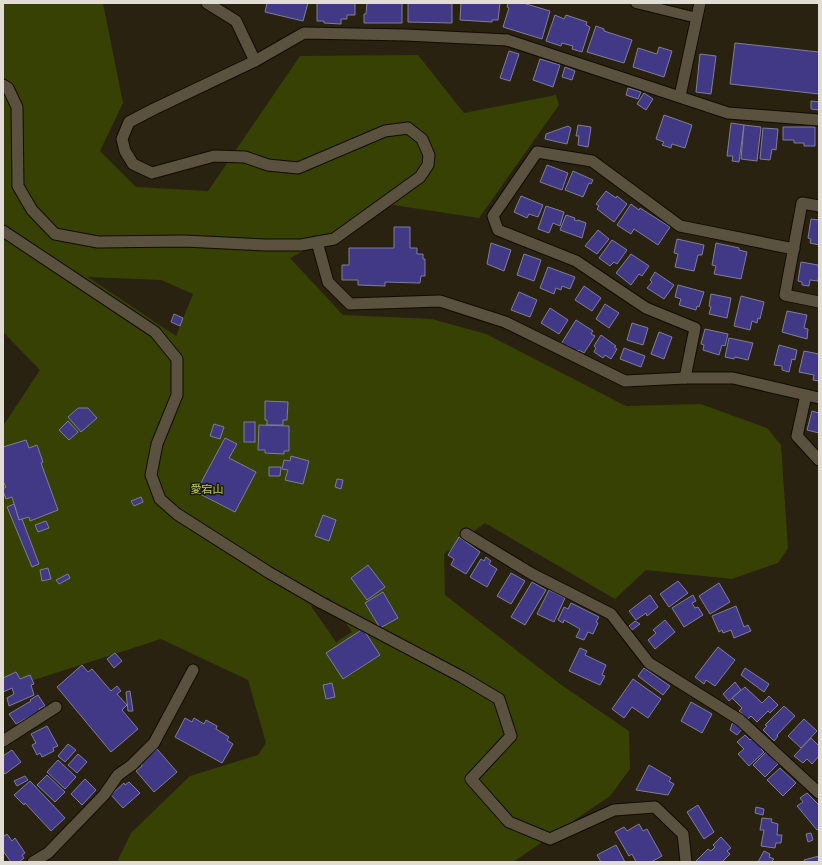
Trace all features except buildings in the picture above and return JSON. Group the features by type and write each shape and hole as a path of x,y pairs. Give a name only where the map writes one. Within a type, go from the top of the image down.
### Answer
{"street":[{"path":"207,3 236,21 255,62"},
{"path":"680,96 700,3"},
{"path":"3,85 8,88 16,107 18,186 32,210 55,234 98,242 184,241 301,245 334,239 420,177 428,166 429,155 422,139 408,128 385,131 298,168 268,165 245,157 214,156 152,172 133,164 125,151 122,139 129,122 255,62 304,33 406,35 508,40 728,113 819,120"},
{"path":"684,378 695,328 646,308 576,261 498,230 493,216 537,152 592,161 680,226 794,249"},
{"path":"819,206 802,203 785,295 819,302"},
{"path":"3,231 155,332 176,359 176,395 157,444 151,475 160,499 176,514 268,572 320,602 462,676 499,699 511,736 471,779 509,822 550,839 614,810 655,807 683,834 686,862"},
{"path":"317,242 328,282 350,304 440,301 504,322 625,381 684,378 733,378 819,398"},
{"path":"806,395 797,436 819,460"},
{"path":"466,534 532,574 611,614 649,663 740,720 819,793"},
{"path":"33,862 48,853 104,795 118,775 154,743 193,670"},
{"path":"3,740 56,707"}],"lane":[{"path":"636,3 697,18"}],"green space":[{"name":"愛宕山","path":"3,3 103,3 123,103 100,151 136,187 208,191 300,56 418,55 464,113 556,95 559,105 479,218 393,205 290,258 343,315 432,319 486,334 626,406 701,404 767,428 781,445 788,548 778,563 732,579 646,570 615,599 485,523 444,554 445,595 560,684 629,731 630,769 610,796 513,862 117,862 131,833 190,776 258,755 266,743 248,680 161,639 3,690 3,426 40,370 3,332","holes":["88,277 161,280 193,294 176,336","368,565 385,587 367,600 351,578","384,592 398,618 380,628 365,603","329,598 352,632 336,642 311,606","326,653 380,655 344,679"]}]}
